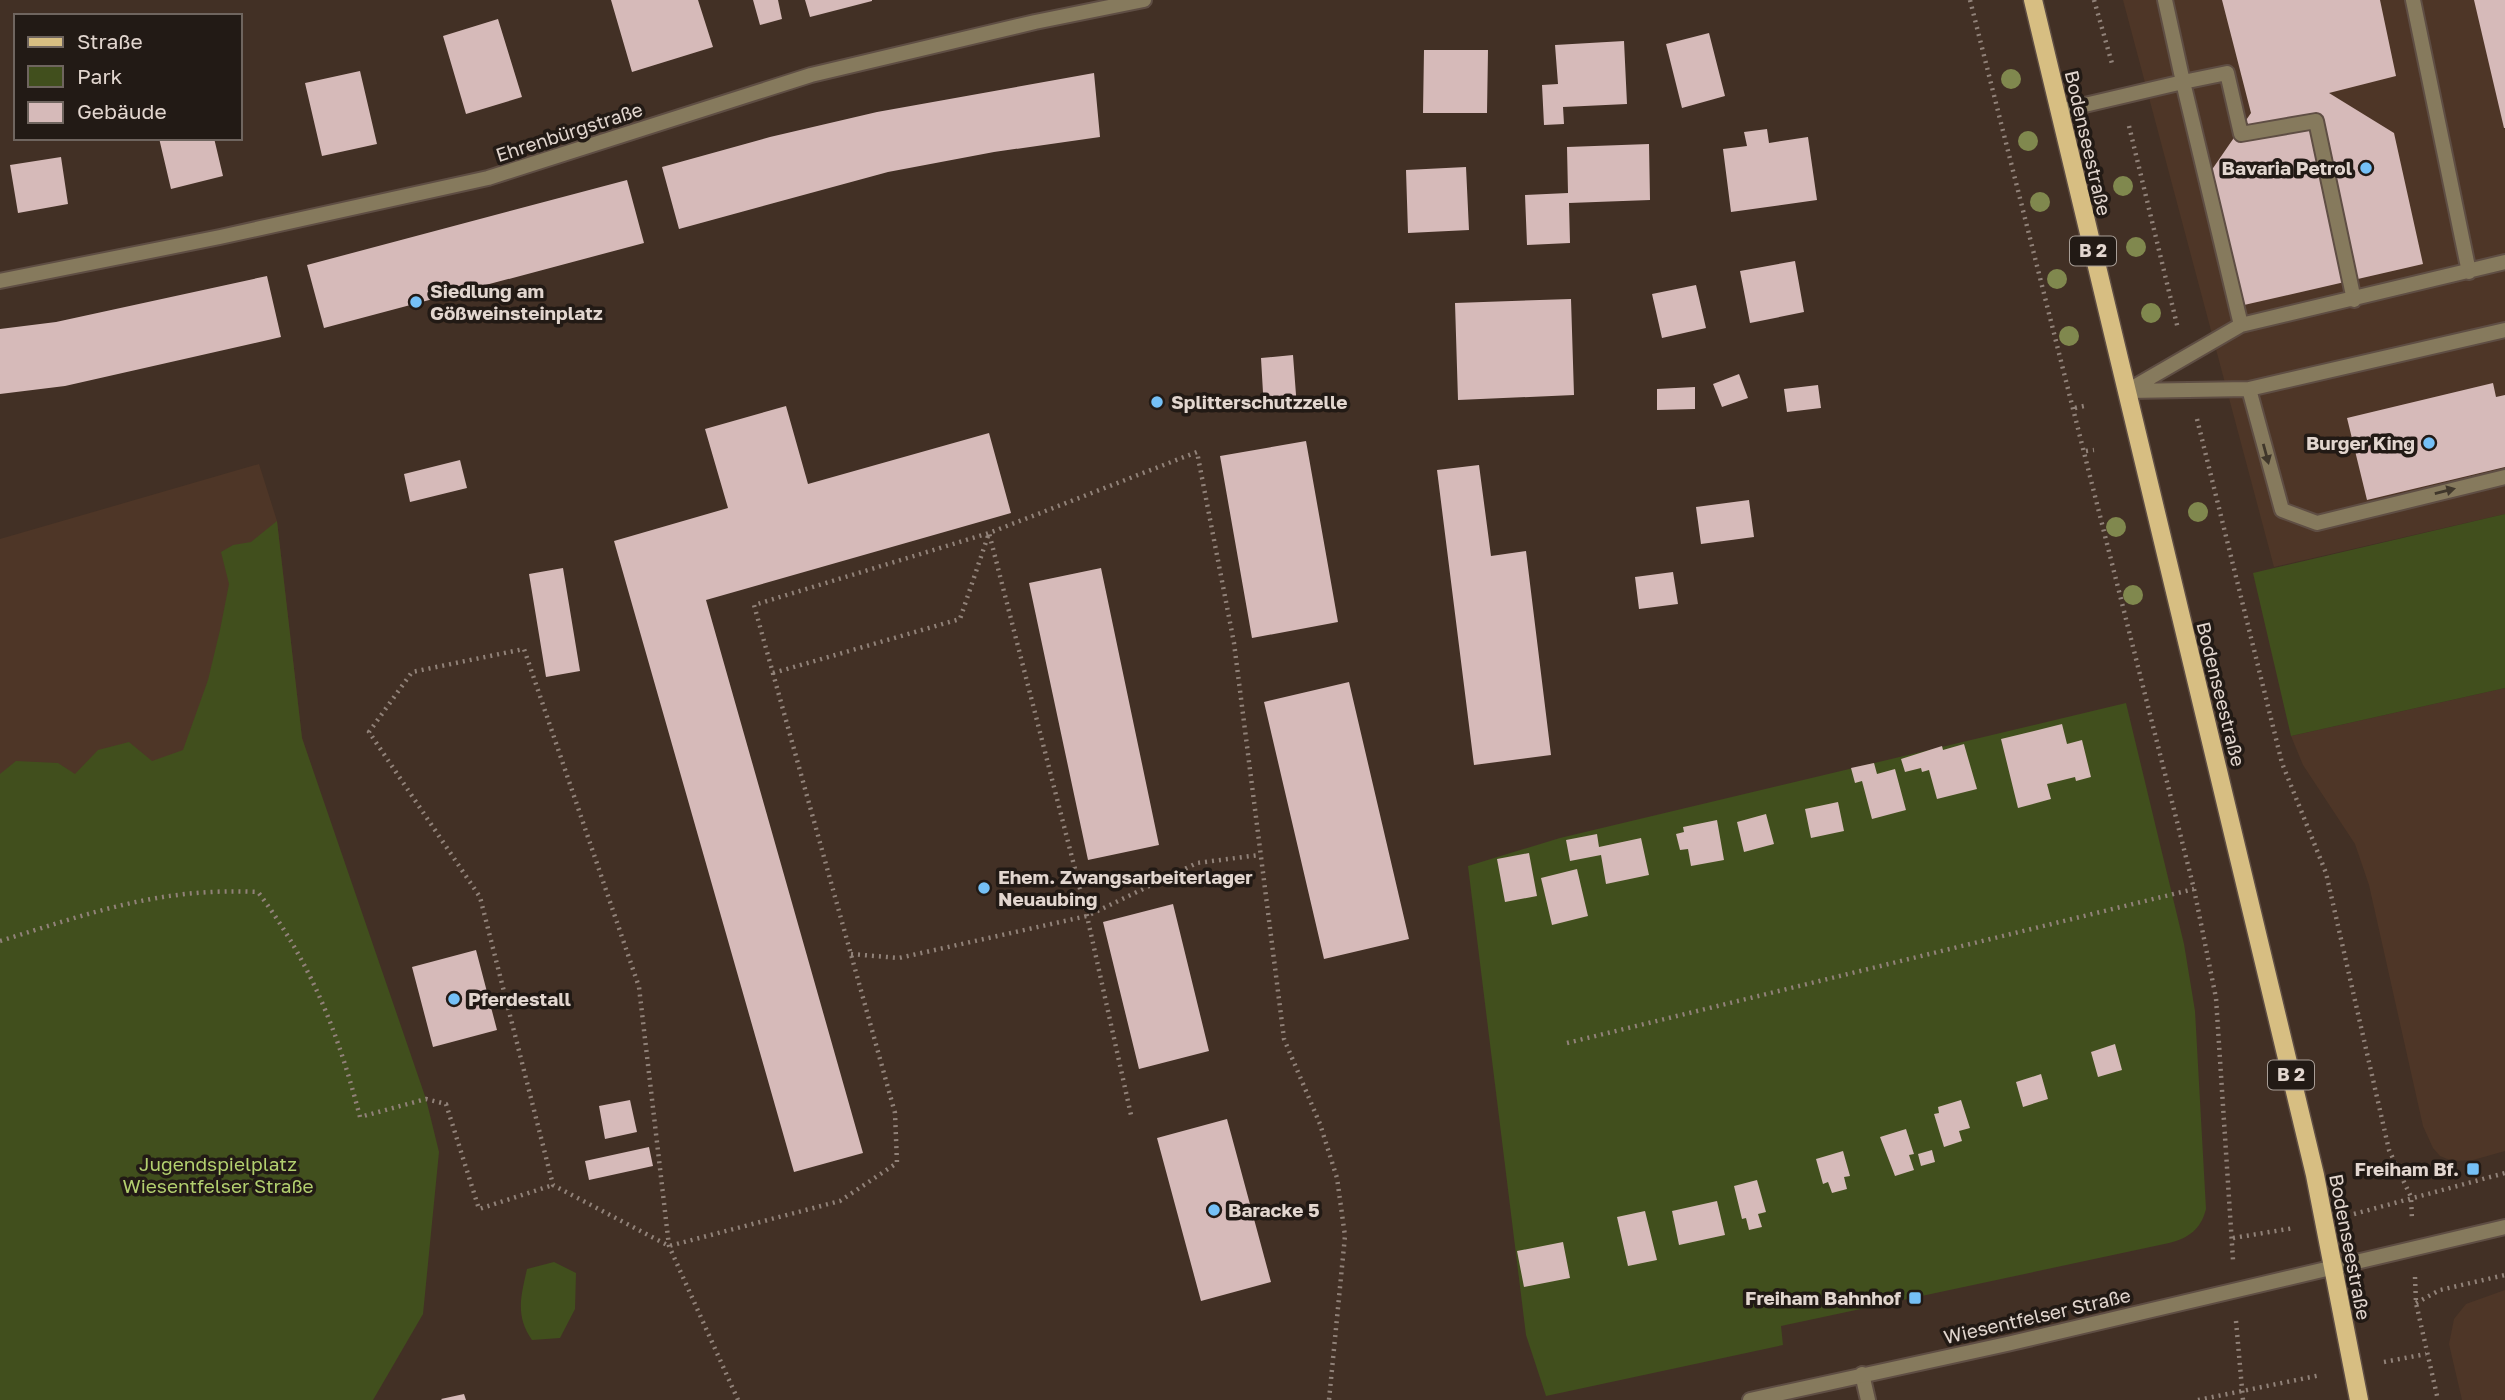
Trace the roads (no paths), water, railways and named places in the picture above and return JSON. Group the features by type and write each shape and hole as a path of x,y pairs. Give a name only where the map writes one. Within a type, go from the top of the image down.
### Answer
{"main road":[{"name":"Bodenseestraße","path":"2033,0 2315,1175 2359,1400"}],"street":[{"name":"Ehrenbürgstraße","path":"0,281 220,237 488,178 811,75 1144,0"},
{"path":"2165,0 2241,325"},
{"path":"2413,0 2469,272"},
{"path":"2059,111 2227,73 2241,134 2316,121 2354,300"},
{"path":"2127,391 2241,325 2505,262"},
{"path":"2127,391 2249,388 2505,330"},
{"path":"2249,388 2282,510 2316,523 2505,477"},
{"name":"Wiesentfelser Straße","path":"1750,1400 2233,1292 2505,1227"},
{"path":"1862,1374 1868,1400"}],"place":[{"name":"Bavaria Petrol","path":"2366,168"},
{"name":"Siedlung am Gößweinsteinplatz","path":"416,302"},
{"name":"Splitterschutzzelle","path":"1157,402"},
{"name":"Burger King","path":"2429,443"},
{"name":"Ehem. Zwangsarbeiterlager Neuaubing","path":"984,888"},
{"name":"Pferdestall","path":"454,999"},
{"name":"Freiham Bf.","path":"2473,1169"},
{"name":"Baracke 5","path":"1214,1210"},
{"name":"Freiham Bahnhof","path":"1915,1298"}],"park label":[{"name":"Jugendspielplatz Wiesentfelser Straße","path":"218,1175"}]}
